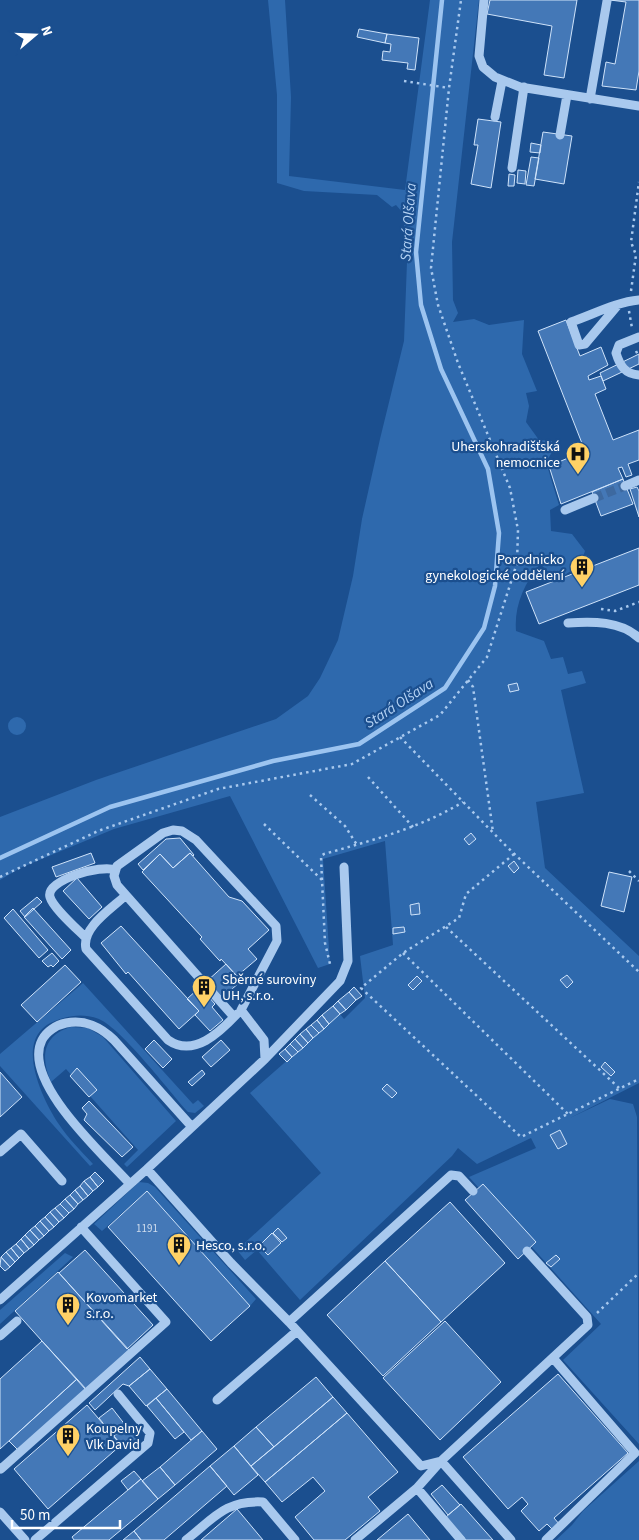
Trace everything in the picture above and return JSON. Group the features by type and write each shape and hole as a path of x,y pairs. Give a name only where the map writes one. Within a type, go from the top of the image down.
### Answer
{"street":[{"path":"484,0 479,56 484,67 502,81 524,87 639,106"},
{"path":"590,99 607,1"},
{"path":"495,117 502,81"},
{"path":"512,168 524,87"},
{"path":"560,135 568,95"},
{"path":"617,306 584,344 579,344 571,322 617,306 629,302 639,300"},
{"path":"636,337 619,345 616,353 622,368 630,374 639,375"},
{"path":"626,486 639,480"},
{"path":"565,510 594,498"},
{"path":"568,623 594,621 631,631 639,638"},
{"path":"115,870 139,849 163,833 169,830 182,831 196,840 277,928 277,941 241,1010 210,1038 197,1045 172,1044 89,955 85,946 86,938 95,924 125,896"},
{"path":"86,938 53,902 49,895 50,889 56,884 96,868 107,867 115,870"},
{"path":"0,1300 147,1169 265,1059 340,981 348,960 344,867"},
{"path":"115,870 117,885 125,896 234,1017"},
{"path":"241,1010 264,1040 265,1059"},
{"path":"130,1184 47,1088 38,1061 39,1046 48,1033 60,1024 71,1022 87,1024 102,1030 114,1040 192,1127"},
{"path":"0,1152 21,1134 62,1181"},
{"path":"147,1169 231,1263 290,1322 422,1466 441,1461"},
{"path":"290,1322 452,1175 458,1176 473,1191"},
{"path":"0,1468 1,1470 166,1322 82,1227"},
{"path":"355,1540 417,1488 441,1461 587,1327 588,1317 528,1251"},
{"path":"0,1336 17,1321"},
{"path":"217,1400 297,1331"},
{"path":"546,1540 635,1453 553,1358"},
{"path":"35,1540 148,1443 150,1433 118,1394"},
{"path":"441,1461 511,1540"},
{"path":"417,1488 461,1540"},
{"path":"186,1540 227,1506 244,1501 263,1502 295,1540"},
{"path":"0,1512 25,1540"}],"path":[{"path":"0,878 98,831 218,789 352,764 440,715 487,657 517,563 518,530 510,488 458,363 438,305 431,268 461,0"},
{"path":"404,81 450,88"},
{"path":"639,182 631,242 636,255 629,302 639,357"},
{"path":"601,609 614,611 639,602"},
{"path":"468,680 473,687 493,833"},
{"path":"400,737 514,854 639,972"},
{"path":"368,777 413,827"},
{"path":"310,795 345,826 357,845"},
{"path":"330,964 325,943 322,856 413,827 440,816 462,802"},
{"path":"264,824 322,880"},
{"path":"514,854 466,894 459,918 446,927 425,937 361,988 521,1137 639,1079"},
{"path":"629,871 639,881"},
{"path":"446,927 619,1088"},
{"path":"403,953 568,1114"},
{"path":"588,1317 601,1311 639,1273"}],"shaded area":[{"path":"268,0 285,0 291,97 289,176 405,190 430,0 479,0 452,242 453,300 458,313 453,322 474,319 489,325 524,320 522,354 537,391 526,393 529,406 526,422 539,440 552,441 554,449 546,462 559,505 550,510 551,531 572,534 585,551 580,565 557,580 540,564 529,579 518,604 516,631 544,641 551,659 563,657 568,674 582,671 586,683 561,690 584,793 536,802 545,868 639,956 639,1083 570,1118 610,1099 633,1104 637,1117 639,1444 563,1360 601,1324 469,1177 536,1148 531,1138 477,1164 458,1148 452,1156 300,1300 257,1250 245,1260 237,1250 321,1173 250,1093 340,1014 344,1019 365,998 360,956 393,945 385,841 323,859 330,964 318,968 230,796 114,829 20,868 0,880 0,817 96,780 276,719 308,696 320,678 338,640 353,576 362,519 404,341 407,262 403,213 396,205 392,207 377,195 304,191 277,183 277,95"},
{"path":"13,717 21,717 26,722 24,733 13,735 8,730 8,722"},
{"path":"83,983 193,1104 198,1100 204,1106 195,1113 188,1112 132,1047 109,1025 99,1019 77,1016 55,1021 42,1029 35,1040 33,1054 34,1069 45,1099 58,1123 93,1164 90,1166 0,1066 0,1054"},
{"path":"71,1027 88,1028 103,1037 176,1121 127,1167 124,1164 138,1150 66,1069 51,1082 46,1064 46,1048 49,1041 55,1035"},
{"path":"139,1182 148,1183 155,1187 256,1299 250,1306 147,1191 102,1231 94,1224"},
{"path":"65,1253 73,1257 0,1324 0,1310"},
{"path":"639,1461 639,1540 556,1540 583,1511"}],"building":[{"path":"490,0 577,0 564,78 544,75 552,26 487,14"},
{"path":"610,0 639,0 639,71 636,90 602,86 606,62 615,64 626,2"},
{"path":"359,29 387,34 385,43 357,37"},
{"path":"387,34 419,38 415,70 407,69 408,63 382,60 383,51 390,52 391,44 385,43"},
{"path":"478,119 501,122 491,188 471,184 478,145 474,145"},
{"path":"543,132 572,136 564,184 535,179"},
{"path":"531,143 541,145 540,153 530,152"},
{"path":"531,157 539,158 534,186 526,185"},
{"path":"518,170 526,171 525,184 517,183"},
{"path":"509,174 515,175 514,186 508,186"},
{"path":"566,320 580,356 601,347 608,365 588,376 589,380 601,376 606,389 595,394 613,440 639,430 639,460 628,464 632,475 626,477 622,467 618,468 623,479 561,504 549,466 585,451 538,331"},
{"path":"639,354 639,364 603,381 600,373"},
{"path":"623,479 633,504 601,516 592,492"},
{"path":"637,487 639,491 639,517 630,489"},
{"name":"Porodnicko gynekologické oddělení","path":"639,548 639,585 539,624 526,592"},
{"path":"517,683 519,690 510,692 508,685"},
{"path":"471,833 476,839 469,845 464,839"},
{"path":"180,838 193,856 190,853 173,868 160,854 143,870 138,864 166,839"},
{"path":"91,853 95,863 56,877 52,867"},
{"path":"190,853 229,897 242,901 269,930 248,949 257,959 237,976 221,959 220,961 218,959 200,939 202,937 142,872 160,854 173,868"},
{"path":"514,861 519,868 514,873 508,866"},
{"path":"609,872 632,877 624,912 601,906"},
{"path":"77,878 102,907 89,919 63,891"},
{"path":"37,897 42,902 25,917 20,911"},
{"path":"419,903 420,914 411,915 410,905"},
{"path":"33,908 71,950 62,959 24,917"},
{"path":"13,909 48,950 39,958 4,918"},
{"path":"121,926 199,1011 179,1029 128,972 126,974 101,943"},
{"path":"404,927 405,932 393,934 393,928"},
{"path":"52,953 59,961 53,967 51,965 48,967 42,961"},
{"path":"226,964 241,981 222,998 207,981"},
{"path":"65,965 81,982 37,1022 21,1005"},
{"path":"567,975 573,982 567,988 560,980"},
{"path":"417,976 422,981 413,990 408,985"},
{"name":"Sběrné suroviny UH, s.r.o.","path":"200,987 215,1004 212,1007 223,1020 210,1031 195,1015 199,1011 187,999"},
{"path":"354,987 362,996 356,1000 349,992"},
{"path":"349,992 356,1000 346,1010 338,1001"},
{"path":"338,1001 346,1010 340,1014 333,1006"},
{"path":"333,1006 340,1014 329,1024 322,1015"},
{"path":"322,1015 329,1024 324,1029 317,1020"},
{"path":"317,1020 324,1029 319,1033 311,1025"},
{"path":"311,1025 319,1033 313,1038 306,1029"},
{"path":"306,1029 313,1038 308,1043 300,1034"},
{"path":"300,1034 308,1043 303,1048 295,1039"},
{"path":"295,1039 303,1048 298,1052 290,1044"},
{"path":"154,1040 172,1059 163,1068 145,1049"},
{"path":"221,1040 230,1050 211,1067 202,1057"},
{"path":"290,1044 298,1052 292,1057 285,1049"},
{"path":"285,1049 292,1057 287,1062 279,1054"},
{"path":"605,1062 615,1072 611,1076 601,1067"},
{"path":"77,1068 97,1090 89,1097 70,1076"},
{"path":"202,1070 205,1074 192,1086 188,1082"},
{"path":"0,1072 22,1097 0,1117"},
{"path":"387,1084 397,1093 392,1098 382,1089"},
{"path":"89,1101 133,1147 122,1157 84,1120 87,1114 82,1108"},
{"path":"560,1130 567,1144 558,1149 550,1135"},
{"path":"95,1172 104,1181 98,1187 90,1177"},
{"path":"90,1177 98,1187 93,1191 84,1181"},
{"path":"84,1181 93,1191 88,1196 80,1186"},
{"path":"483,1184 536,1242 518,1259 465,1200"},
{"path":"80,1186 88,1196 83,1200 75,1190"},
{"path":"75,1190 83,1200 78,1204 70,1195"},
{"name":"Hesco, s.r.o.","path":"147,1191 250,1306 211,1341 108,1227"},
{"path":"70,1195 78,1204 74,1209 65,1199"},
{"path":"65,1199 74,1209 69,1213 60,1204"},
{"path":"450,1202 505,1263 441,1322 385,1261"},
{"path":"60,1204 69,1213 64,1218 55,1208"},
{"path":"55,1208 64,1218 59,1222 50,1212"},
{"path":"50,1212 59,1222 54,1227 45,1217"},
{"path":"45,1217 54,1227 49,1231 40,1221"},
{"path":"40,1221 49,1231 44,1236 35,1226"},
{"path":"35,1226 44,1236 39,1240 30,1230"},
{"path":"278,1228 287,1238 282,1242 273,1233"},
{"path":"30,1230 39,1240 34,1245 25,1235"},
{"path":"272,1233 281,1243 268,1255 259,1246"},
{"path":"25,1235 34,1245 29,1249 21,1239"},
{"path":"21,1239 29,1249 24,1253 16,1244"},
{"path":"16,1244 24,1253 19,1258 11,1248"},
{"path":"11,1248 19,1258 15,1262 6,1252"},
{"path":"85,1250 153,1325 127,1349 59,1273"},
{"path":"6,1252 15,1262 10,1267 1,1257"},
{"path":"556,1255 560,1259 551,1267 546,1263"},
{"path":"1,1257 10,1267 5,1271 0,1266"},
{"path":"385,1261 441,1322 383,1376 327,1315"},
{"name":"Kovomarket s.r.o.","path":"58,1272 129,1350 86,1390 15,1311"},
{"path":"445,1321 501,1382 440,1440 383,1378"},
{"path":"42,1341 77,1379 0,1449 0,1379"},
{"path":"140,1357 150,1369 129,1386 123,1384 95,1410 89,1403"},
{"path":"150,1369 167,1389 146,1406 129,1386"},
{"path":"558,1374 628,1453 554,1518 560,1525 554,1531 547,1524 539,1531 521,1511 528,1504 522,1497 508,1509 463,1457"},
{"path":"316,1377 333,1397 274,1447 256,1427"},
{"path":"77,1379 86,1389 18,1450 9,1441"},
{"path":"167,1389 202,1431 191,1440 156,1398"},
{"path":"333,1397 347,1413 265,1482 251,1466"},
{"path":"156,1398 184,1432 175,1439 147,1406"},
{"name":"Koupelny Vlk David","path":"87,1405 121,1445 48,1509 14,1469"},
{"path":"112,1408 126,1426 113,1436 99,1418"},
{"path":"347,1413 398,1472 368,1497 380,1511 345,1540 314,1540 295,1517 325,1491 313,1477 282,1502 265,1482"},
{"path":"128,1424 139,1438 125,1449 114,1436"},
{"path":"256,1427 274,1447 251,1466 234,1446"},
{"path":"202,1431 217,1449 175,1485 160,1467"},
{"path":"234,1446 258,1475 234,1495 210,1466"},
{"path":"210,1466 227,1486 164,1540 141,1540 134,1531"},
{"path":"160,1467 175,1485 158,1499 142,1481"},
{"path":"134,1471 141,1479 128,1490 121,1481"},
{"path":"141,1479 158,1499 109,1540 74,1540 72,1537"},
{"path":"442,1485 460,1505 448,1515 431,1494"},
{"path":"461,1504 493,1540 466,1540 446,1517"},
{"path":"237,1509 263,1540 201,1540"},
{"path":"408,1514 430,1540 377,1540"},
{"path":"134,1531 141,1540 123,1540"}],"waterway":[{"name":"Stará Olšava","path":"0,858 110,807 273,761 359,744 445,688 484,628 495,586 499,533 488,469 441,369 421,305 416,252 442,0"}],"tunnel":[{"path":"594,498 625,486"}],"place":[{"name":"Uherskohradišťská nemocnice","path":"578,475"},
{"name":"Porodnicko gynekologické oddělení","path":"582,588"},
{"name":"Sběrné suroviny UH, s.r.o.","path":"204,1008"},
{"name":"Hesco, s.r.o.","path":"179,1266"},
{"name":"Kovomarket s.r.o.","path":"68,1326"},
{"name":"Koupelny Vlk David","path":"68,1457"}]}
